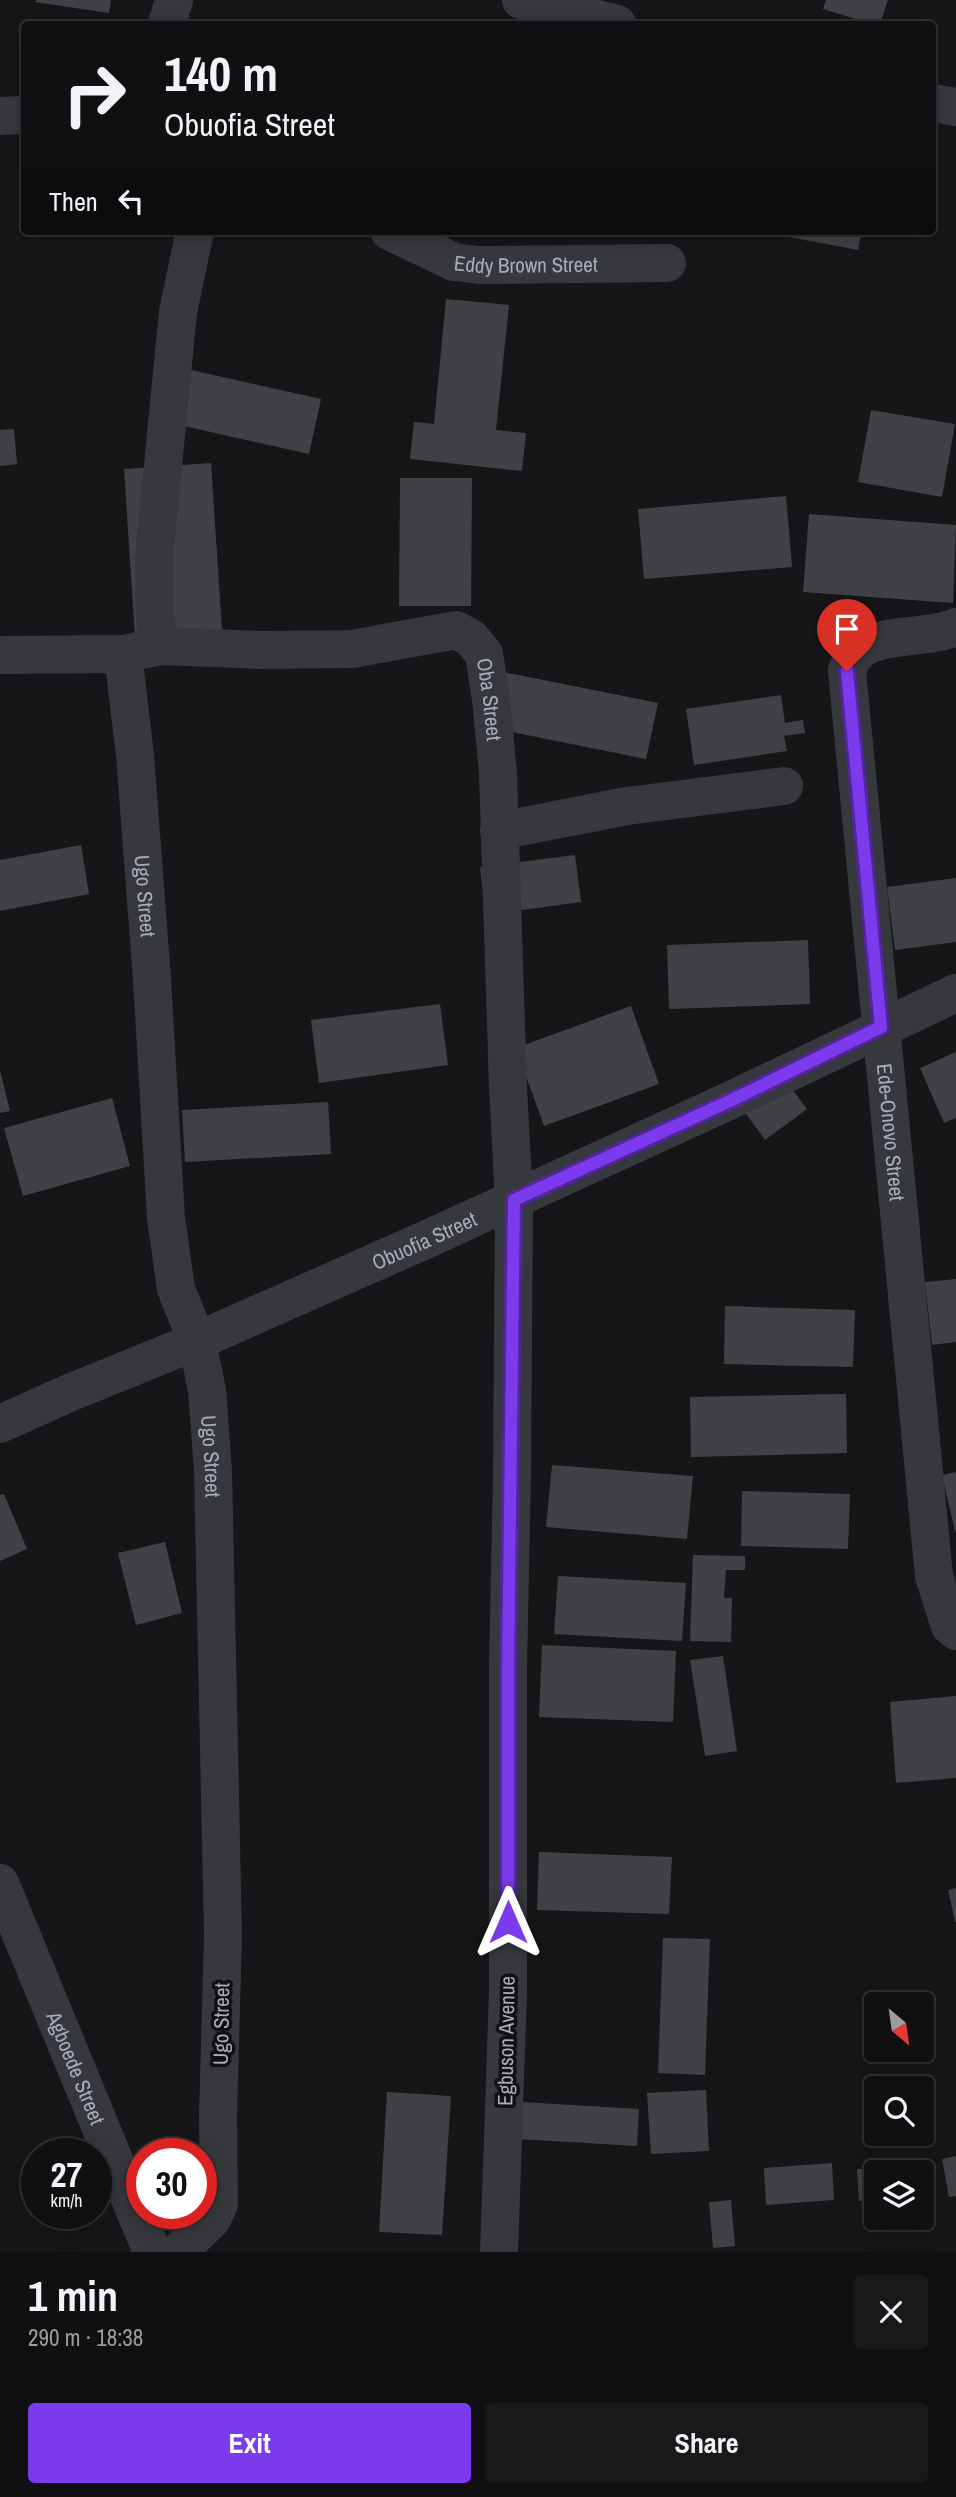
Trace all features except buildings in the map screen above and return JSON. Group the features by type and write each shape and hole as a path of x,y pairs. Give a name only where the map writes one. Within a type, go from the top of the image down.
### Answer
{"street":[{"path":"168,21 174,0"},
{"path":"521,0 605,21"},
{"path":"936,104 956,107"},
{"path":"0,116 21,115"},
{"path":"161,646 155,618 153,557 177,312 193,235"},
{"name":"Eddy Brown Street","path":"397,235 454,262 480,265 667,263"},
{"name":"Ede-Onovo Street","path":"956,627 940,632 877,641 850,658 847,671 934,1576 950,1626 956,1631"},
{"name":"Oba Street","path":"0,655 123,654 161,646 261,650 352,649 456,630 471,638 484,654 498,773 514,1200"},
{"name":"Ugo Street","path":"123,654 135,755 166,1218 177,1289 197,1341 207,1390 213,1471 223,1936 218,2116 219,2204 212,2220 178,2252"},
{"path":"499,831 627,806 784,786"},
{"name":"Obuofia Street","path":"0,1424 197,1341 514,1200 956,993"},
{"name":"Egbuson Avenue","path":"499,2252 508,1993 508,1667 514,1200"},
{"name":"Agboede Street","path":"0,1883 152,2252"}],"route":[{"path":"508,1922 508,1667 514,1200 732,1100 881,1027 847,671"}]}
